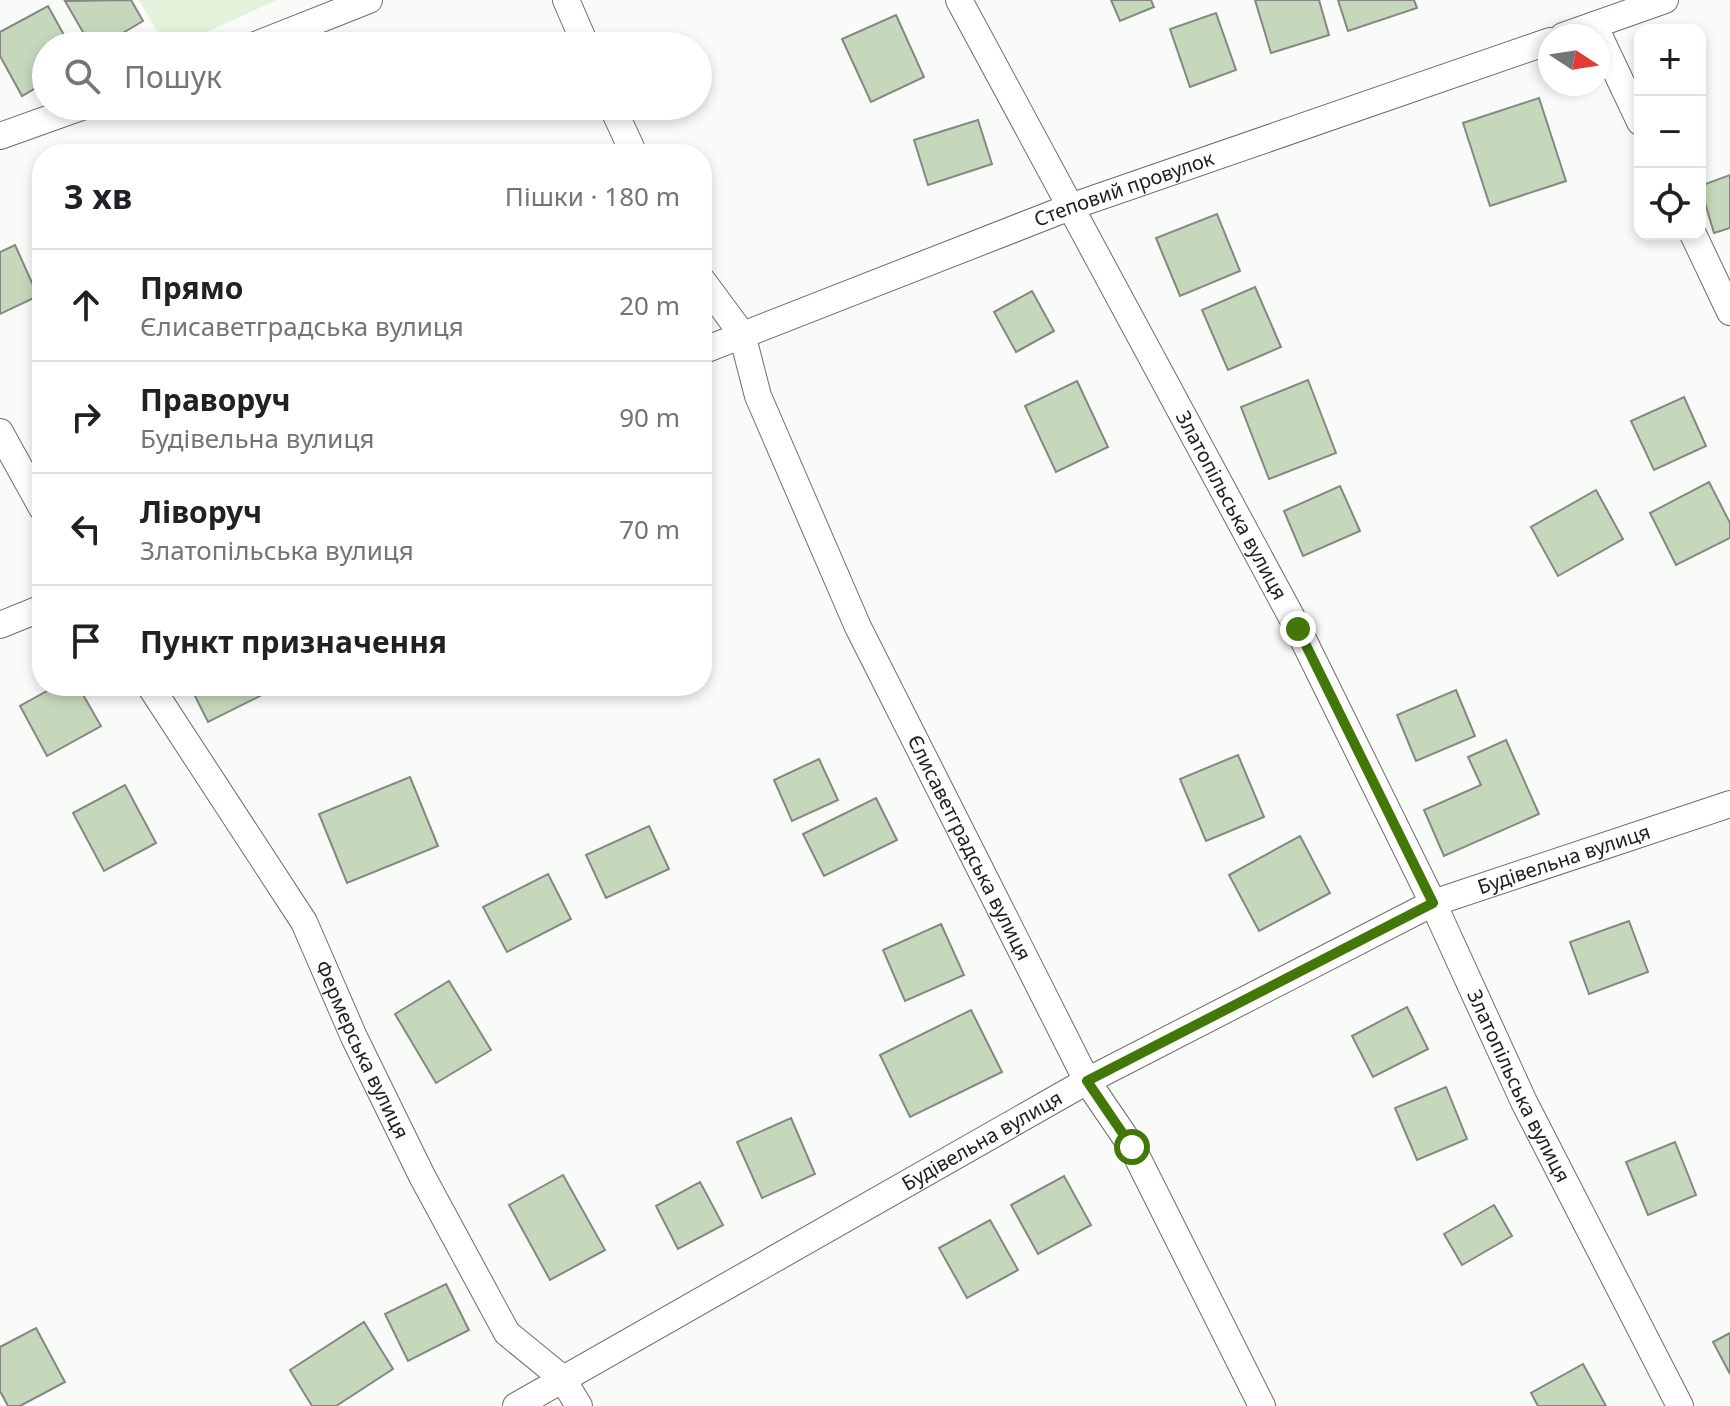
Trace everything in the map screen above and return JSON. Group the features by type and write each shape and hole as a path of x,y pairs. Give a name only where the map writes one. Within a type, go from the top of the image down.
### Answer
{"street":[{"path":"288,32 369,0"},
{"path":"566,0 580,32"},
{"name":"Златопільська вулиця","path":"959,0 1298,629 1433,903 1524,1102 1680,1406"},
{"path":"1597,24 1665,0"},
{"name":"Степовий провулок","path":"712,347 1070,207 1538,45"},
{"path":"1610,59 1634,109"},
{"path":"0,136 45,120"},
{"path":"618,120 629,144"},
{"path":"1696,240 1730,312"},
{"name":"Єлисаветградська вулиця","path":"712,294 742,334 758,396 858,627 1087,1081 1132,1147 1262,1406"},
{"path":"0,432 32,490"},
{"path":"0,625 32,612"},
{"name":"Фермерська вулиця","path":"157,696 304,922 354,1037 422,1176 507,1333 562,1378 579,1406"},
{"name":"Будівельна вулиця","path":"516,1406 1087,1081 1433,903 1730,804"}],"green space":[{"path":"139,0 277,0 207,32 158,32"}],"building":[{"path":"131,0 143,21 125,32 83,32 65,1"},
{"path":"1111,0 1151,0 1154,7 1120,21"},
{"path":"1255,0 1319,0 1329,35 1271,53"},
{"path":"1338,0 1414,0 1417,8 1348,31"},
{"path":"48,6 62,32 32,32 32,90 22,96 0,56 0,32"},
{"path":"1216,13 1236,70 1190,87 1170,29"},
{"path":"896,15 924,77 871,102 842,39"},
{"path":"1539,98 1566,181 1490,206 1463,123"},
{"path":"978,120 992,164 928,185 914,140"},
{"path":"1730,175 1730,228 1714,233 1706,206 1706,184"},
{"path":"1217,214 1240,271 1180,296 1156,238"},
{"path":"15,245 32,283 32,299 0,314 0,252"},
{"path":"1255,287 1281,347 1228,370 1202,310"},
{"path":"1032,291 1054,331 1016,352 994,312"},
{"path":"1308,380 1336,453 1269,479 1241,407"},
{"path":"1077,381 1108,447 1056,472 1025,406"},
{"path":"1684,397 1706,446 1654,470 1631,421"},
{"path":"1709,482 1730,523 1730,538 1676,565 1650,513"},
{"path":"1340,486 1360,531 1303,556 1284,511"},
{"path":"1596,490 1623,539 1558,576 1531,527"},
{"path":"1456,690 1475,736 1416,761 1397,715"},
{"path":"38,696 84,696 101,726 47,756 20,706"},
{"path":"195,696 260,696 208,722"},
{"path":"1506,740 1539,814 1444,856 1424,810 1481,785 1468,757"},
{"path":"1238,755 1264,817 1206,841 1180,779"},
{"path":"819,759 838,800 792,821 774,780"},
{"path":"410,777 438,846 347,883 319,814"},
{"path":"125,785 156,843 104,871 73,813"},
{"path":"876,798 897,840 824,876 803,834"},
{"path":"649,826 669,869 606,898 586,855"},
{"path":"1300,836 1330,893 1259,931 1229,875"},
{"path":"548,874 571,919 507,952 483,907"},
{"path":"1629,921 1648,972 1589,994 1570,942"},
{"path":"941,924 964,975 905,1001 883,950"},
{"path":"449,981 491,1050 436,1083 395,1014"},
{"path":"1407,1007 1428,1049 1373,1077 1352,1036"},
{"path":"971,1010 1002,1072 910,1117 880,1055"},
{"path":"1446,1087 1467,1139 1417,1160 1395,1108"},
{"path":"791,1118 815,1174 762,1198 737,1142"},
{"path":"1675,1142 1696,1195 1648,1215 1626,1162"},
{"path":"563,1175 605,1250 550,1280 509,1205"},
{"path":"1064,1176 1091,1225 1038,1254 1011,1205"},
{"path":"700,1182 723,1225 678,1249 656,1206"},
{"path":"1494,1205 1512,1236 1462,1265 1444,1234"},
{"path":"990,1220 1018,1270 967,1298 939,1248"},
{"path":"446,1284 469,1330 408,1361 385,1314"},
{"path":"364,1322 393,1369 336,1406 312,1406 290,1370"},
{"path":"36,1328 65,1382 20,1406 8,1406 0,1391 0,1347"},
{"path":"1730,1333 1730,1374 1713,1342"},
{"path":"1583,1364 1606,1406 1538,1406 1531,1393"}],"route":[{"path":"1132,1147 1087,1081 1433,903 1298,629"}]}
